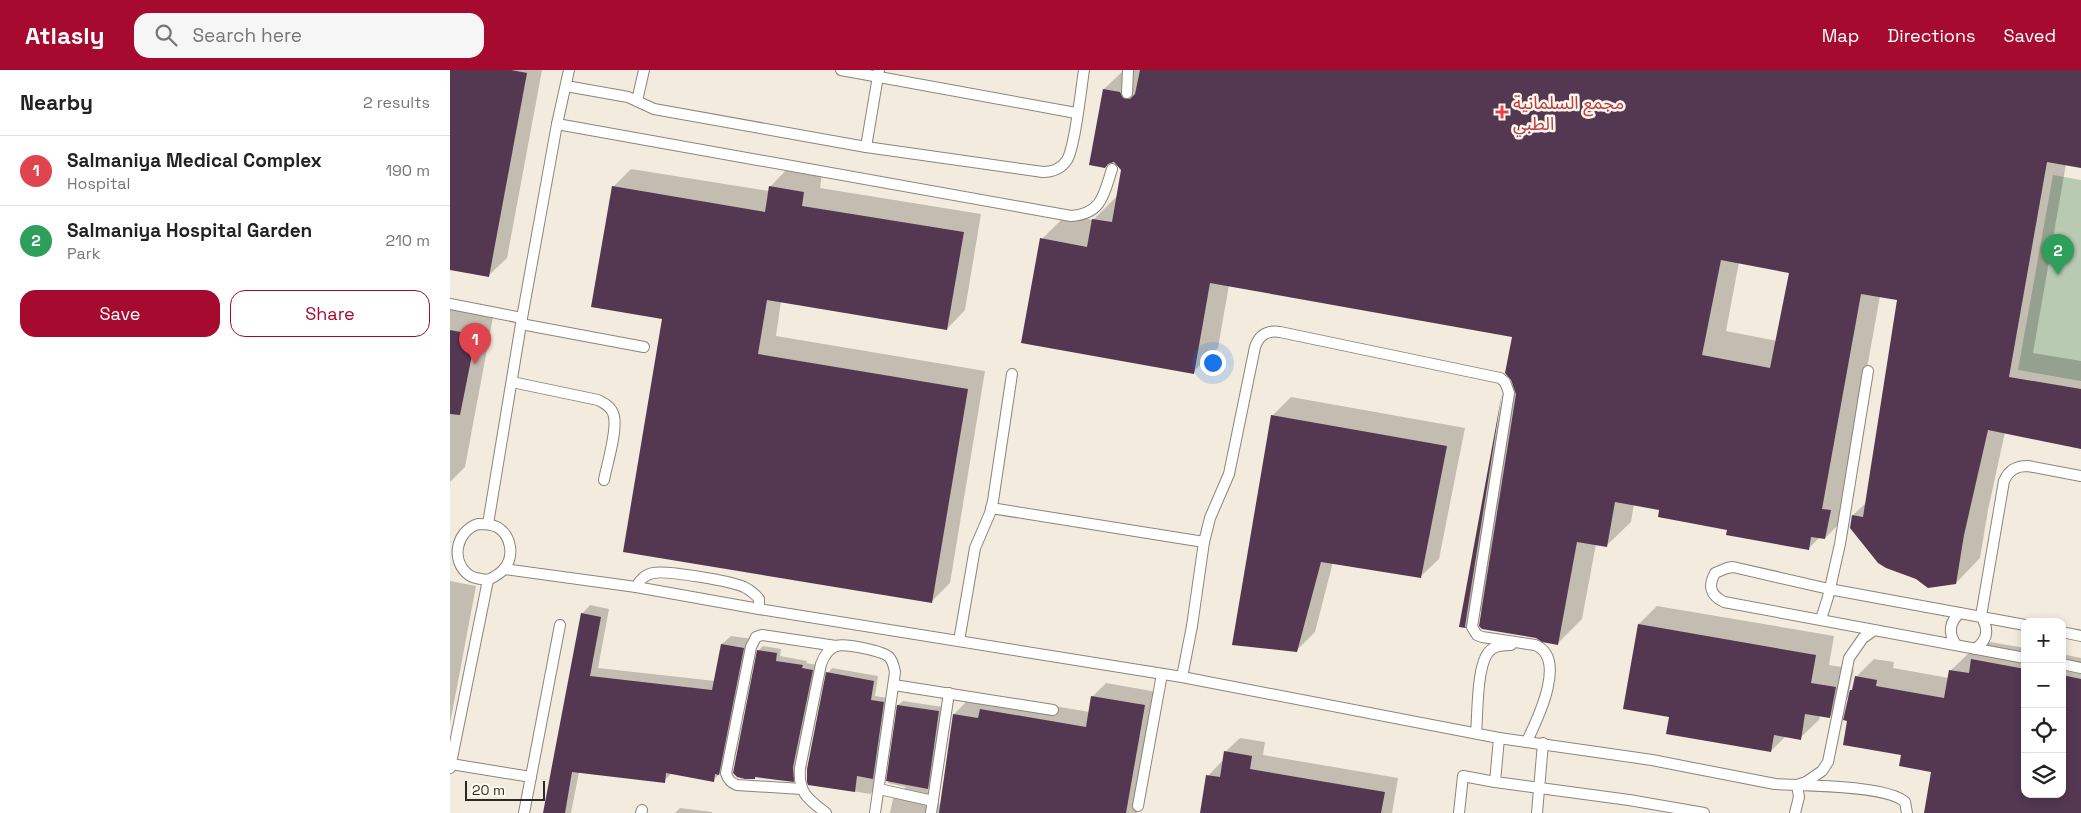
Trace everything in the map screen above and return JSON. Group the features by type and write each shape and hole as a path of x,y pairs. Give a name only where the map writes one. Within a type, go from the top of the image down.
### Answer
{"lane":[{"path":"488,524 521,321 557,124 569,70"},
{"path":"637,101 644,70"},
{"path":"841,70 879,74 1076,113"},
{"path":"566,86 637,101 654,108 866,147 1050,172 1062,166 1070,153 1084,70"},
{"path":"1127,93 1128,70"},
{"path":"866,147 879,74"},
{"path":"557,124 1071,216 1080,215 1096,207 1105,192 1112,169"},
{"path":"450,304 644,347"},
{"path":"1182,677 1192,626 1204,542 1210,518 1229,474 1255,347 1260,337 1272,330 1500,378 1505,382 1509,393 1472,627 1477,635 1482,637 1530,644 1542,648 1549,660 1549,684 1546,699 1527,741"},
{"path":"1821,619 1840,544 1868,371"},
{"path":"959,641 975,548 991,508 1012,374"},
{"path":"512,382 598,400 612,410 615,424 604,480"},
{"path":"1975,649 1981,645 1987,634 1987,627 1981,616 2004,481 2007,474 2020,466 2028,466 2081,476"},
{"path":"991,508 1204,542"},
{"path":"450,768 488,580 504,569 509,560 510,551 509,541 497,527 488,524 469,527 456,542 453,560 469,576 488,580"},
{"path":"2021,624 1829,589 1733,567 1715,573 1711,580 1710,588 1713,594 1724,602 2021,657"},
{"path":"504,569 636,587 759,609 1182,677 1476,732 1499,738 1652,760 1774,784 1855,789 1895,796 1905,802 1907,813"},
{"path":"636,587 640,579 647,575 663,572 737,585 753,592 759,599 759,609"},
{"path":"1956,645 1950,634 1950,628 1955,617 1960,613"},
{"path":"524,813 560,625"},
{"path":"1797,785 1814,778 1828,762 1849,658 1863,638 1873,631"},
{"path":"2066,633 2081,636"},
{"path":"802,789 738,785 729,781 727,777 726,773 751,646 756,637 762,634 836,646 844,645 876,651 889,657 895,672 894,685 875,813"},
{"path":"1476,732 1480,675 1485,656 1492,649 1502,645 1530,644"},
{"path":"826,813 808,798 802,789 799,779 821,664 829,650 836,646"},
{"path":"2066,665 2081,668"},
{"path":"1138,806 1162,674"},
{"path":"894,685 1053,710"},
{"path":"931,813 949,693"},
{"path":"1495,782 1499,738"},
{"path":"1537,813 1543,743"},
{"path":"451,764 532,777"},
{"path":"1459,813 1464,776 1704,813"},
{"path":"1795,813 1799,796 1797,785"},
{"path":"879,789 933,801"}],"green space":[{"path":"2053,175 2081,180 2081,381 2018,370"}],"building":[{"path":"450,70 511,70 527,73 489,277 450,270"},
{"path":"1140,70 2081,70 2081,168 2047,162 2009,377 2081,389 2081,449 1988,430 1964,535 1956,584 1928,588 1916,579 1886,568 1878,563 1850,528 1852,515 1863,517 1897,300 1861,294 1822,509 1831,510 1825,539 1811,537 1809,550 1726,535 1727,530 1658,517 1659,510 1615,502 1607,547 1577,542 1558,645 1542,642 1536,638 1482,629 1479,626 1516,394 1511,380 1505,373 1512,337 1210,283 1194,374 1021,343 1040,238 1087,247 1092,219 1112,222 1121,170 1114,162 1108,164 1105,168 1089,165 1103,89 1120,92 1123,98 1130,99 1135,94","holes":["1721,260 1789,273 1770,368 1702,355"]},
{"path":"612,186 765,212 769,186 804,192 802,206 964,232 947,330 767,300 758,354 968,389 932,603 623,552 662,319 591,307"},
{"path":"450,330 476,335 460,415 450,414"},
{"path":"1502,393 1466,628 1459,627"},
{"path":"1271,415 1447,446 1421,578 1321,562 1297,652 1232,645"},
{"path":"581,613 601,617 590,676 712,690 721,644 744,648 719,775 715,774 714,782 666,773 665,783 572,772 565,813 543,813"},
{"path":"1638,624 1816,655 1811,683 1836,687 1830,718 1805,714 1801,740 1774,735 1771,752 1666,734 1669,717 1623,709"},
{"path":"757,650 777,653 776,661 803,665 802,668 813,670 793,767 794,782 755,777 755,779 745,779 737,777 733,773"},
{"path":"1971,659 2021,668 2021,798 2066,798 2066,676 2081,679 2081,813 1924,813 1931,772 1899,766 1901,755 1843,745 1847,721 1843,720 1855,676 1877,680 1876,686 1944,698 1949,670 1969,673"},
{"path":"826,672 874,681 871,700 884,702 873,779 857,776 855,792 808,785 807,782 807,769"},
{"path":"1091,696 1145,705 1126,813 939,813 953,714 978,718 980,709 1086,727"},
{"path":"897,705 939,711 928,789 886,781"},
{"path":"1224,751 1252,756 1250,769 1385,792 1381,813 1200,813 1206,775 1220,777"}],"place":[{"name":"مجمع السلمانية الطبي","path":"1502,112"},
{"name":"Salmaniya Hospital Garden","path":"2058,275"},
{"name":"Salmaniya Medical Complex","path":"475,364"}]}
